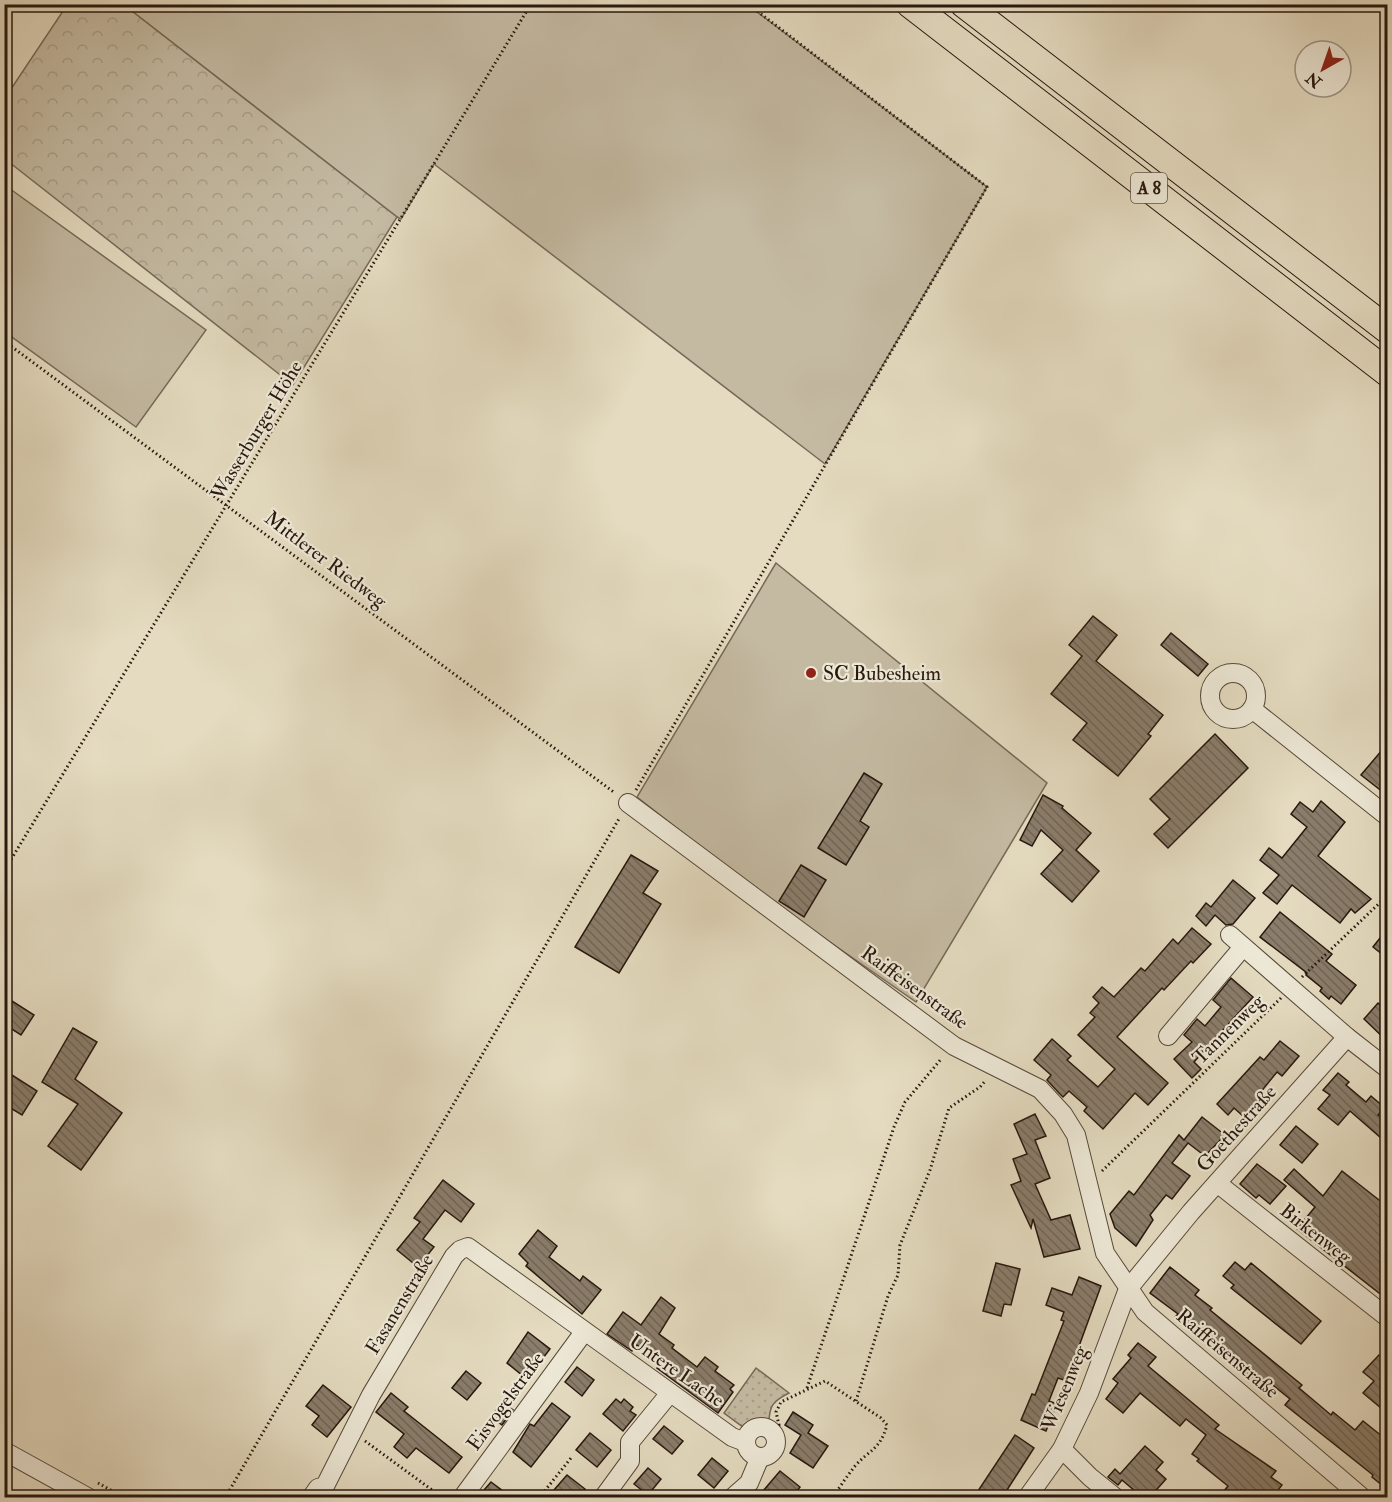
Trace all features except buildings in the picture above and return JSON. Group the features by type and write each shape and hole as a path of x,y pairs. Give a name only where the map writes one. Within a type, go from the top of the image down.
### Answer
{"highway":[{"name":"A 8","path":"910,4 1388,373"},
{"name":"A 8","path":"964,4 1388,330"}],"street":[{"path":"1252,709 1388,817"},
{"name":"Raiffeisenstraße","path":"628,803 954,1046 997,1065 1040,1089 1063,1114 1076,1135 1106,1253 1144,1312 1363,1497"},
{"path":"1168,1036 1237,941 1290,990 1388,1069"},
{"name":"Goethestraße","path":"1128,1289 1217,1183 1347,1037"},
{"name":"Birkenweg","path":"1217,1183 1388,1318"},
{"name":"Fasanenstraße","path":"323,1494 371,1395 460,1250 468,1248 585,1332"},
{"name":"Wiesenweg","path":"1027,1497 1062,1449 1089,1393 1128,1289"},
{"name":"Untere Lache","path":"585,1332 732,1437 745,1442 752,1454 760,1457"},
{"name":"Eisvogelstraße","path":"462,1497 585,1332"},
{"path":"603,1497 630,1461 630,1442 670,1393"},
{"path":"732,1497 749,1483 760,1457 770,1454 775,1447 776,1437 771,1430 756,1427 748,1433 745,1442"},
{"path":"1062,1449 1090,1477 1116,1497"},
{"path":"4,1451 89,1497"}],"path":[{"name":"Wasserburger Höhe","path":"4,870 228,506 531,4"},
{"path":"225,1497 987,187 748,4"},
{"name":"Mittlerer Riedweg","path":"4,341 628,803"},
{"name":"Tannenweg","path":"1088,1184 1290,990 1353,926 1388,895"},
{"path":"807,1388 894,1127 905,1102 954,1046"},
{"path":"856,1401 888,1296 898,1275 900,1245 930,1170 949,1108 980,1087 997,1065"},
{"path":"771,1430 779,1425 776,1412 781,1402 825,1381 881,1418 887,1425 882,1440 874,1451 857,1464 832,1497"},
{"path":"352,1432 443,1497"},
{"path":"539,1497 571,1458"}],"green space":[{"path":"67,5 124,5 397,217 293,385 5,159 5,98"},
{"path":"124,5 748,5 987,187 825,464 434,164 401,219 397,217"},
{"path":"6,186 206,330 136,427 5,332"},
{"name":"SC Bubesheim","path":"776,563 1047,783 916,1002 768,899 637,797"},
{"path":"756,1368 789,1393 773,1405 769,1423 751,1423 743,1427 724,1413"}],"place":[{"name":"SC Bubesheim","path":"811,673"}]}
